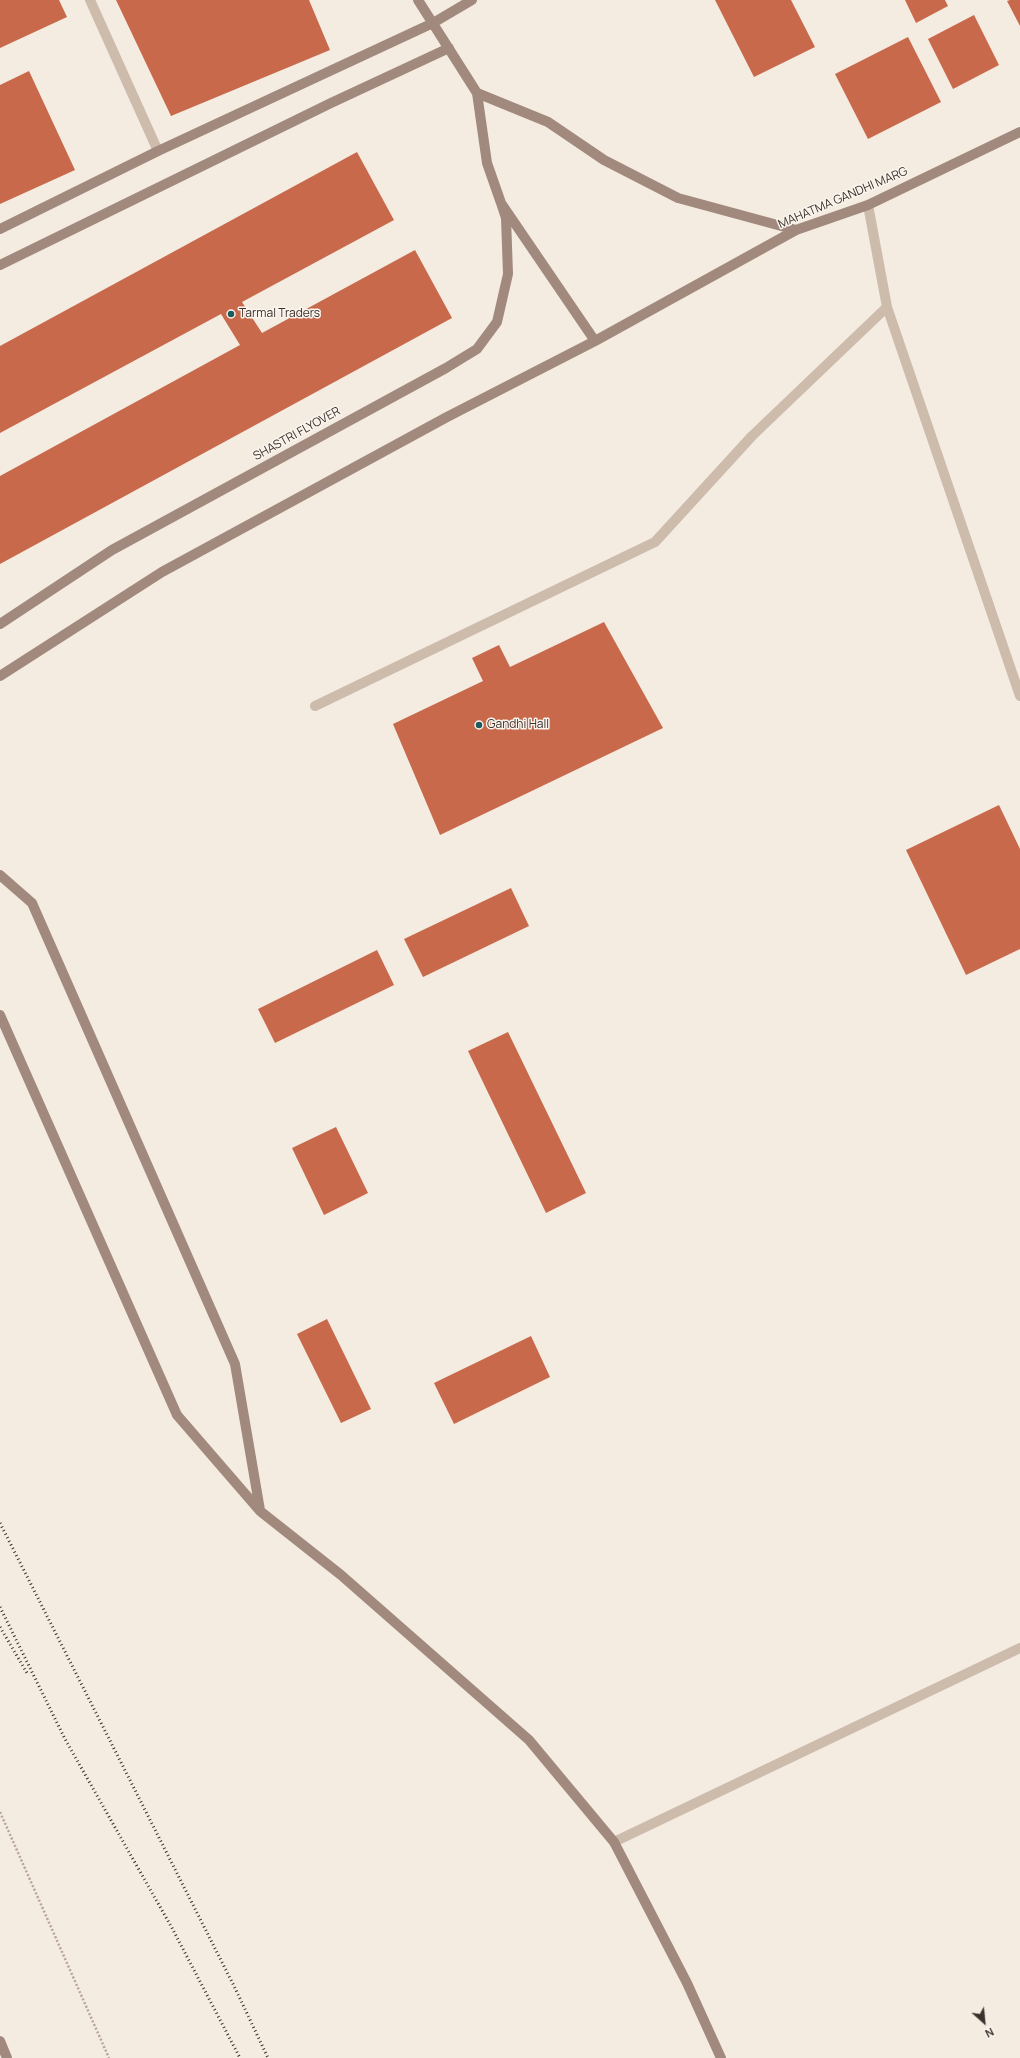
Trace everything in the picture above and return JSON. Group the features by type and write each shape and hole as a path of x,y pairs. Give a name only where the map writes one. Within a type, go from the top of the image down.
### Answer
{"street":[{"path":"90,0 158,151"},
{"path":"0,676 162,572 447,417 595,341 501,204 487,163 477,93 418,0"},
{"path":"0,229 158,151 433,23 472,0"},
{"path":"0,266 331,103 448,48"},
{"path":"477,93 548,122 604,160 678,198 796,230"},
{"name":"MAHATMA GANDHI MARG","path":"595,341 796,230 868,205 1020,132"},
{"name":"SHASTRI FLYOVER","path":"0,624 112,550 446,368 477,349 497,322 508,274 506,218 501,204"},
{"path":"868,205 887,307 1020,696"},
{"path":"315,706 655,542 752,436 887,307"},
{"path":"0,875 32,903 235,1364 260,1511"},
{"path":"0,1015 177,1415 260,1511 341,1576 529,1740 614,1842 687,1984 721,2058"},
{"path":"614,1842 1020,1648"},
{"path":"0,2041 7,2058"}],"path":[{"path":"0,1812 109,2058"}],"building":[{"path":"0,0 59,0 67,17 0,48"},
{"path":"116,0 309,0 330,50 171,116"},
{"path":"715,0 791,0 815,47 754,77"},
{"path":"905,0 945,0 948,6 916,23"},
{"path":"1020,0 1020,26 1007,1"},
{"path":"974,15 999,65 953,89 928,39"},
{"path":"908,37 941,102 868,139 835,74"},
{"path":"29,71 75,170 0,204 0,85"},
{"path":"357,152 394,220 242,302 262,333 415,250 452,318 0,564 0,476 240,345 221,314 0,433 0,346"},
{"name":"Gandhi Hall","path":"604,622 663,728 440,835 393,724 483,681 472,658 499,645 510,667"},
{"path":"999,805 1020,849 1020,949 966,975 906,850"},
{"path":"511,888 529,926 423,977 404,939"},
{"path":"377,950 394,985 275,1043 258,1009"},
{"path":"508,1032 586,1193 546,1213 468,1051"},
{"path":"336,1127 368,1193 324,1215 292,1148"},
{"path":"327,1319 371,1409 341,1423 297,1334"},
{"path":"531,1336 550,1377 454,1424 434,1383"}],"railway":[{"path":"0,1523 235,1988 268,2058"},
{"path":"0,1607 65,1739 172,1928 240,2058"},
{"path":"0,1627 27,1673"}],"place":[{"name":"Tarmal Traders","path":"231,314"},
{"name":"Gandhi Hall","path":"479,725"}]}
